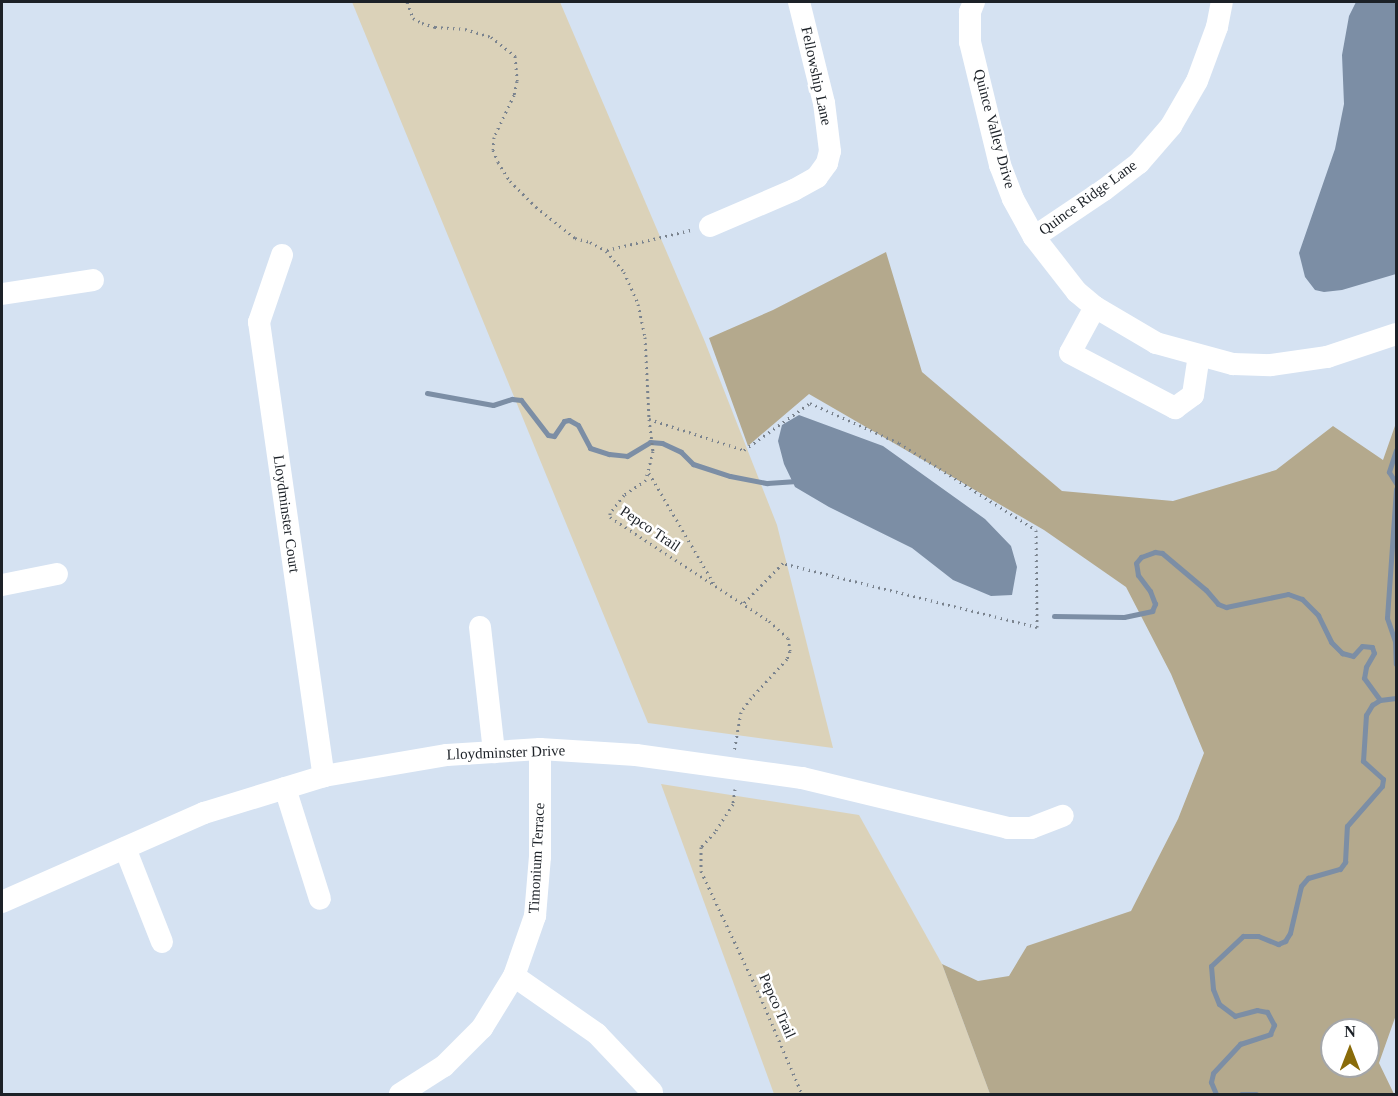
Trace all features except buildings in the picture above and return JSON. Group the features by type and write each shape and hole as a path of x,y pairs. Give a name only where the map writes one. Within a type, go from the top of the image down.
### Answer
{"street":[{"name":"Fellowship Lane","path":"710,226 794,190 817,177 827,163 830,151 824,103 799,2"},
{"name":"Quince Valley Drive","path":"974,2 970,12 970,42 1000,165 1013,199 1034,237 1077,292 1095,307 1156,343 1233,364 1270,365 1327,357 1396,334"},
{"name":"Quince Ridge Lane","path":"1034,237 1104,190 1139,163 1171,126 1197,81 1218,27 1222,2"},
{"name":"Lloydminster Court","path":"282,255 259,322 324,776"},
{"path":"2,294 93,280"},
{"path":"1095,307 1070,353 1174,408 1193,395 1199,355"},
{"path":"2,585 57,574"},
{"path":"480,627 494,752"},
{"name":"Lloydminster Drive","path":"2,902 204,813 324,776 447,755 540,749 636,755 802,778 1008,828 1030,828 1063,816"},
{"name":"Timonium Terrace","path":"400,1095 444,1066 474,1035 514,976 535,916 540,857 540,749"},
{"path":"285,788 320,898"},
{"path":"125,848 162,942"},
{"path":"514,976 597,1034 652,1092"}],"path":[{"path":"407,2 413,18 422,23 435,27 465,29 491,38 515,56 517,81 514,95 494,137 493,150 510,181 537,207 575,238 590,242 606,251 624,272 638,304 645,337 653,451 648,471 715,586"},
{"path":"606,251 710,226"},
{"path":"649,419 744,450 810,403 899,443 1036,530 1037,627 783,563 743,604"},
{"name":"Pepco Trail","path":"648,471 646,480 624,495 610,513 610,518 769,621 788,638 790,651 775,676 751,698 741,712 732,767 736,794 733,804 715,832 701,847 701,872 760,996 802,1095"}],"shaded area":[{"path":"352,2 560,2 705,342 777,525 833,748 648,723"},
{"path":"886,252 922,372 1062,491 1173,501 1276,470 1333,426 1383,460 1396,423 1396,1015 1380,1060 1380,1018 1320,1018 1320,1078 1380,1078 1380,1065 1394,1094 990,1094 942,964 978,981 1009,976 1027,946 1131,911 1178,819 1204,753 1171,674 1126,587 1044,530 809,394 748,446 709,338 773,310"},
{"path":"661,784 859,815 942,964 990,1094 774,1094"}],"water":[{"path":"1356,2 1396,2 1396,274 1342,290 1324,292 1315,290 1305,277 1299,253 1335,149 1344,104 1342,55 1349,16"},
{"path":"799,415 883,446 985,519 1011,546 1017,567 1012,595 991,596 953,580 912,548 829,507 795,487 784,464 778,441 782,425"}],"waterway":[{"path":"427,393 493,405 512,399 521,400 548,435 554,436 564,421 569,420 578,425 590,448 609,454 627,456 650,442 662,443 681,452 693,464 730,476 767,483 793,481"},
{"path":"1396,450 1389,472 1396,483"},
{"path":"1396,489 1387,618 1395,641 1396,664"},
{"path":"1054,616 1124,617 1152,611 1155,604 1150,591 1138,575 1136,563 1141,557 1155,552 1162,553 1206,590 1218,604 1226,607 1288,594 1302,599 1318,615 1331,642 1342,653 1353,656 1362,646 1372,647 1374,653 1366,667 1364,678 1380,700"},
{"path":"1216,1094 1211,1082 1213,1073 1240,1044 1270,1034 1274,1025 1267,1012 1257,1010 1235,1016 1219,1004 1213,989 1211,966 1243,936 1258,936 1278,944 1285,941 1290,933 1301,886 1308,878 1340,869 1345,862 1347,826 1382,786 1383,779 1363,761 1366,715 1372,705 1380,700 1396,698"},
{"path":"1241,1094 1256,1094"}]}
